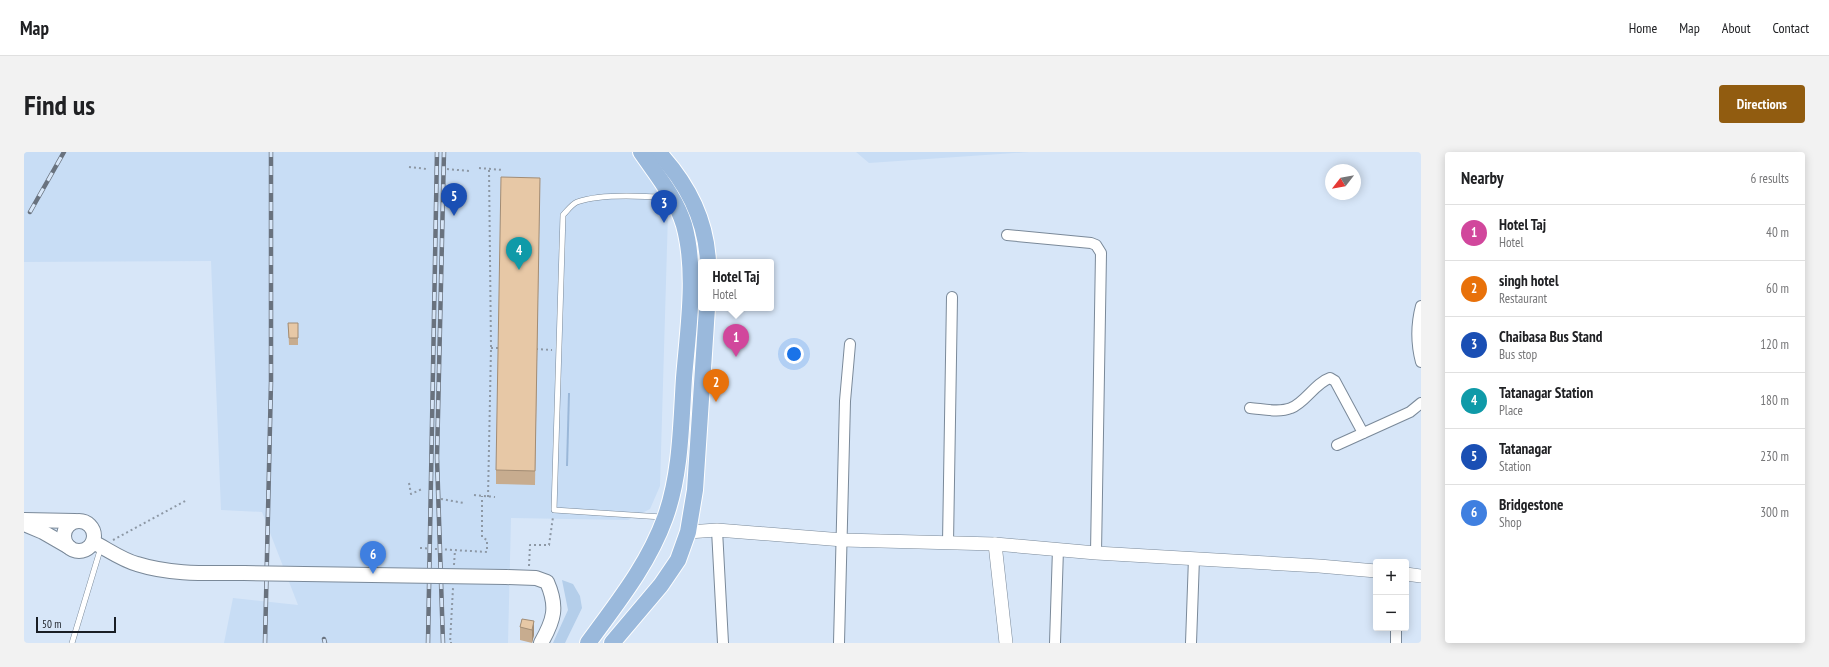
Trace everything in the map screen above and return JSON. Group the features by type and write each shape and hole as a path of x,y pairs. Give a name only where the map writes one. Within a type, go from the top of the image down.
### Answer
{"main road":[{"path":"588,643 640,571 653,546 665,517 675,480 690,290 687,247 683,224 672,198 641,152"},
{"path":"658,152 685,186 700,216 707,241 708,259"},
{"path":"612,643 661,585 678,560 688,532 696,490 707,311"},
{"path":"24,520 80,520 89,524 94,532 97,544 136,564 167,571 196,573 536,578 547,582 552,594 554,608 546,634 541,643"},
{"path":"69,547 64,539 65,530 71,522 75,521"},
{"path":"24,524 43,532 73,550 87,549 97,544"}],"street":[{"path":"1007,235 1091,242 1099,248 1101,253 1096,553"},
{"path":"948,543 952,297"},
{"path":"1421,306 1417,331 1418,352 1421,362"},
{"path":"839,643 843,540 845,401 850,344"},
{"path":"1250,408 1278,410 1292,408 1310,391 1330,378 1335,381 1363,433"},
{"path":"1337,445 1410,412 1421,403"},
{"path":"688,532 717,530 843,540 995,544 1096,553 1194,558 1373,571"},
{"path":"717,530 723,643"},
{"path":"995,544 1006,643"},
{"path":"1055,643 1058,549"},
{"path":"1191,643 1194,558"},
{"path":"1409,574 1421,576"},
{"path":"1396,631 1396,643"}],"lane":[{"path":"665,517 554,510 563,215 576,203 602,198 646,196 672,198"},
{"path":"72,643 97,544"}],"path":[{"path":"409,167 427,169"},
{"path":"479,168 503,170"},
{"path":"447,169 469,171"},
{"path":"488,497 491,348 489,169"},
{"path":"491,348 506,348"},
{"path":"530,349 559,350"},
{"path":"409,483 411,494 422,489"},
{"path":"474,495 495,497"},
{"path":"420,548 487,552 487,540 482,537 482,496"},
{"path":"441,499 464,503"},
{"path":"97,544 188,500"},
{"path":"528,578 530,545 549,545 554,510"},
{"path":"454,566 455,550"},
{"path":"452,643 450,643 453,581"}],"shaded area":[{"path":"24,152 634,152 644,166 668,214 660,486 650,509 628,520 511,518 508,643 224,643 233,598 298,605 262,512 221,510 211,261 24,262"},
{"path":"856,152 1029,152 869,163"},
{"path":"568,393 570,393 568,466 566,466"},
{"path":"562,580 573,584 580,596 582,608 565,643 553,643 568,610"}],"building":[{"path":"501,177 540,178 535,471 496,470"},
{"path":"288,323 298,323 298,338 289,338"},
{"path":"522,619 534,621 532,630 520,627"}],"railway":[{"path":"30,212 64,152"},
{"path":"265,643 271,382 271,152"},
{"path":"428,643 437,152"},
{"path":"443,643 437,458 444,152"},
{"path":"324,639 325,643"}],"place":[{"name":"Tatanagar","path":"454,216"},
{"name":"Chaibasa Bus Stand","path":"664,223"},
{"name":"Tatanagar Station","path":"519,270"},
{"name":"Hotel Taj","path":"736,357"},
{"name":"singh hotel","path":"716,402"},
{"name":"Bridgestone","path":"373,574"}]}
